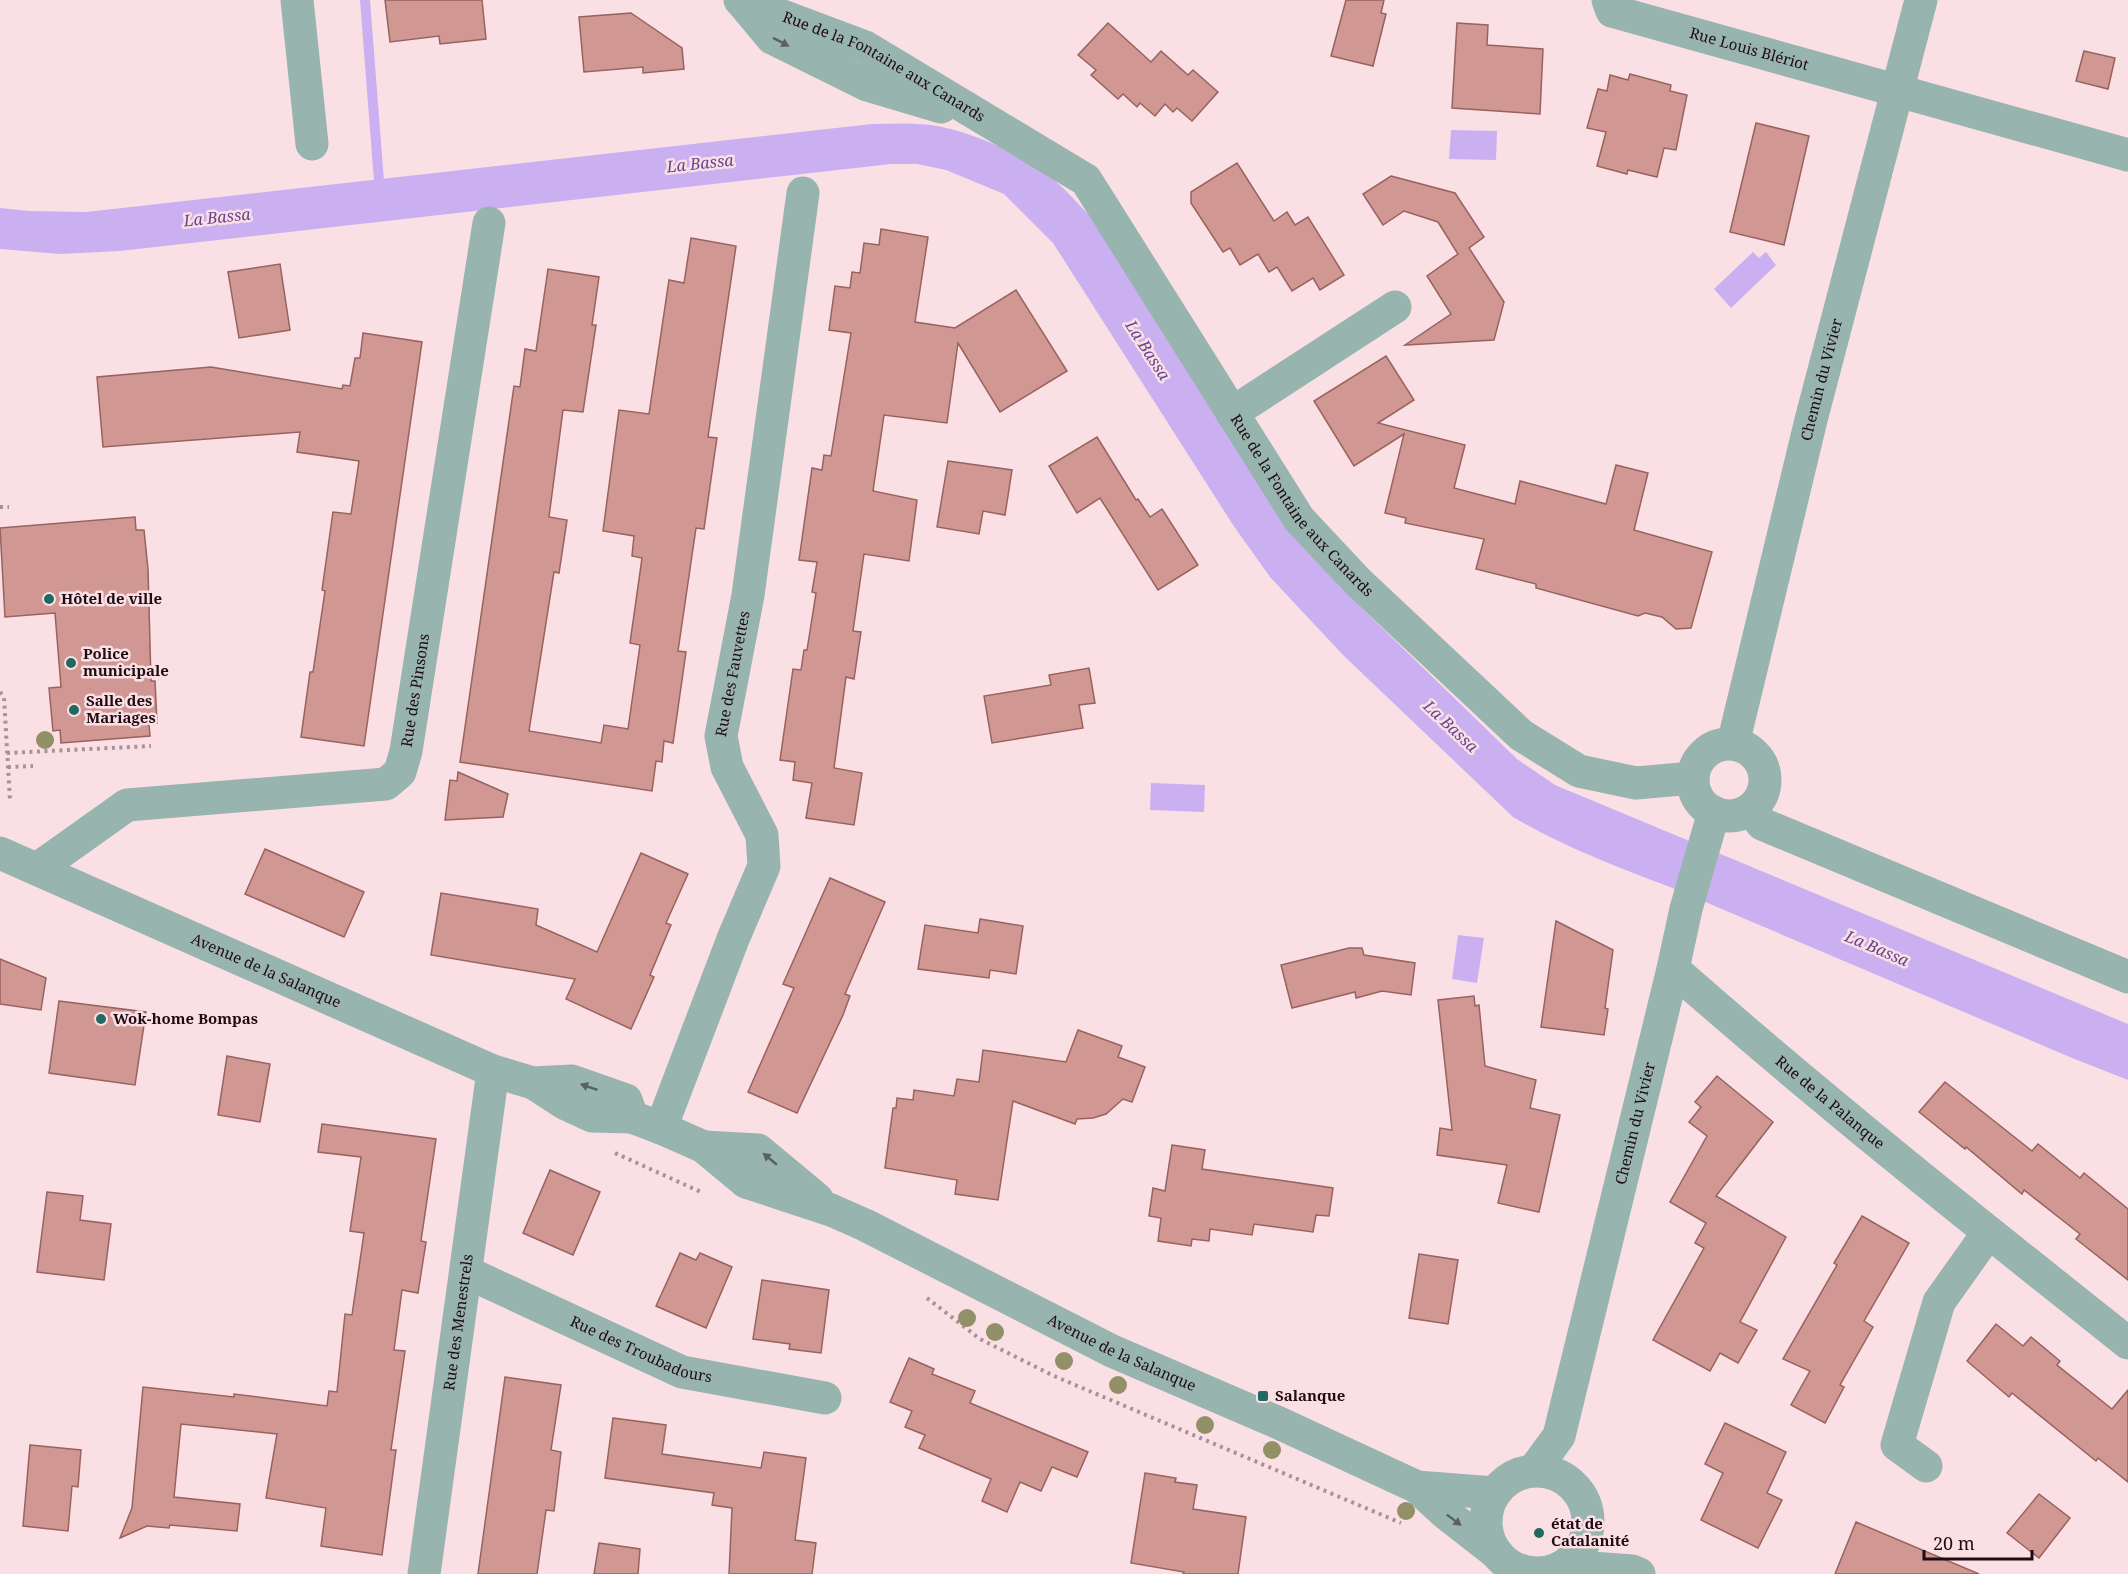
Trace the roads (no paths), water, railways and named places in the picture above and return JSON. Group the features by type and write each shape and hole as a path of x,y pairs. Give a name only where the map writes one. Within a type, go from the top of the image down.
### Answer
{"street":[{"path":"297,0 312,144"},
{"name":"Rue Louis Blériot","path":"1608,0 1612,11 1897,90"},
{"name":"Rue de la Fontaine aux Canards","path":"742,1 865,47 1086,180 1299,519 1358,582 1521,735 1579,771 1636,783 1693,778"},
{"name":"Chemin du Vivier","path":"1733,744 1808,431 1919,8"},
{"path":"1897,90 2128,155"},
{"name":"Rue des Fauvettes","path":"647,1122 733,939 764,866 762,835 727,767 721,736 748,595 803,193"},
{"name":"Rue des Pinsons","path":"37,869 127,805 386,783 400,772 406,752 489,223"},
{"path":"1232,413 1395,307"},
{"path":"1721,744 1733,744 1751,751 1759,759 1766,780 1764,791 1750,809 1735,815 1724,815 1710,825 1704,806 1698,798 1693,778 1695,767 1701,756 1710,749 1721,744"},
{"path":"1750,809 1762,824 2128,977"},
{"name":"Chemin du Vivier","path":"1534,1470 1559,1436 1686,909 1710,825"},
{"name":"Avenue de la Salanque","path":"0,853 494,1071 534,1083 572,1081 626,1100 647,1122 704,1147 758,1150 831,1210 865,1225 1112,1351 1278,1423 1417,1487 1444,1512 1514,1567"},
{"name":"Rue de la Palanque","path":"1673,969 1729,1019 1988,1233 2128,1343"},
{"name":"Rue des Menestrels","path":"424,1574 494,1071"},
{"path":"1926,1466 1897,1445 1939,1302 1988,1233"},
{"name":"Rue des Troubadours","path":"466,1272 682,1372 825,1398"},
{"name":"Chemin du Vivier","path":"1559,1436 1566,1479"},
{"path":"1534,1470 1551,1472 1566,1479 1579,1491 1587,1507 1589,1525 1586,1541 1577,1555 1565,1566 1550,1572 1514,1567 1488,1537 1487,1507 1494,1493 1518,1473 1534,1470"},
{"name":"Avenue de la Salanque","path":"1417,1487 1494,1493"},
{"path":"1589,1525 1635,1572"},
{"path":"1565,1566 1635,1572"}],"water":[{"name":"La Bassa","path":"872,124 925,124 970,135 1024,159 1064,189 1088,214 1338,585 1517,759 1555,785 2128,1024 2128,1080 1590,855 1513,817 1343,655 1270,577 1233,525 1053,243 1004,194 946,170 917,164 891,164 120,251 60,254 0,249 0,208 86,212"},
{"path":"1451,130 1497,131 1496,160 1449,159"},
{"path":"1753,252 1759,258 1766,252 1776,265 1731,308 1714,289"},
{"path":"1151,783 1205,785 1204,812 1150,810"},
{"path":"1458,935 1484,938 1477,983 1452,979"}],"waterway":[{"path":"365,0 380,194"}],"place":[{"name":"Hôtel de ville","path":"49,599"},
{"name":"Police municipale","path":"71,663"},
{"name":"Salle des Mariages","path":"74,710"},
{"name":"Wok-home Bompas","path":"101,1019"},
{"name":"Salanque","path":"1263,1396"},
{"name":"état de Catalanité","path":"1539,1533"}]}
